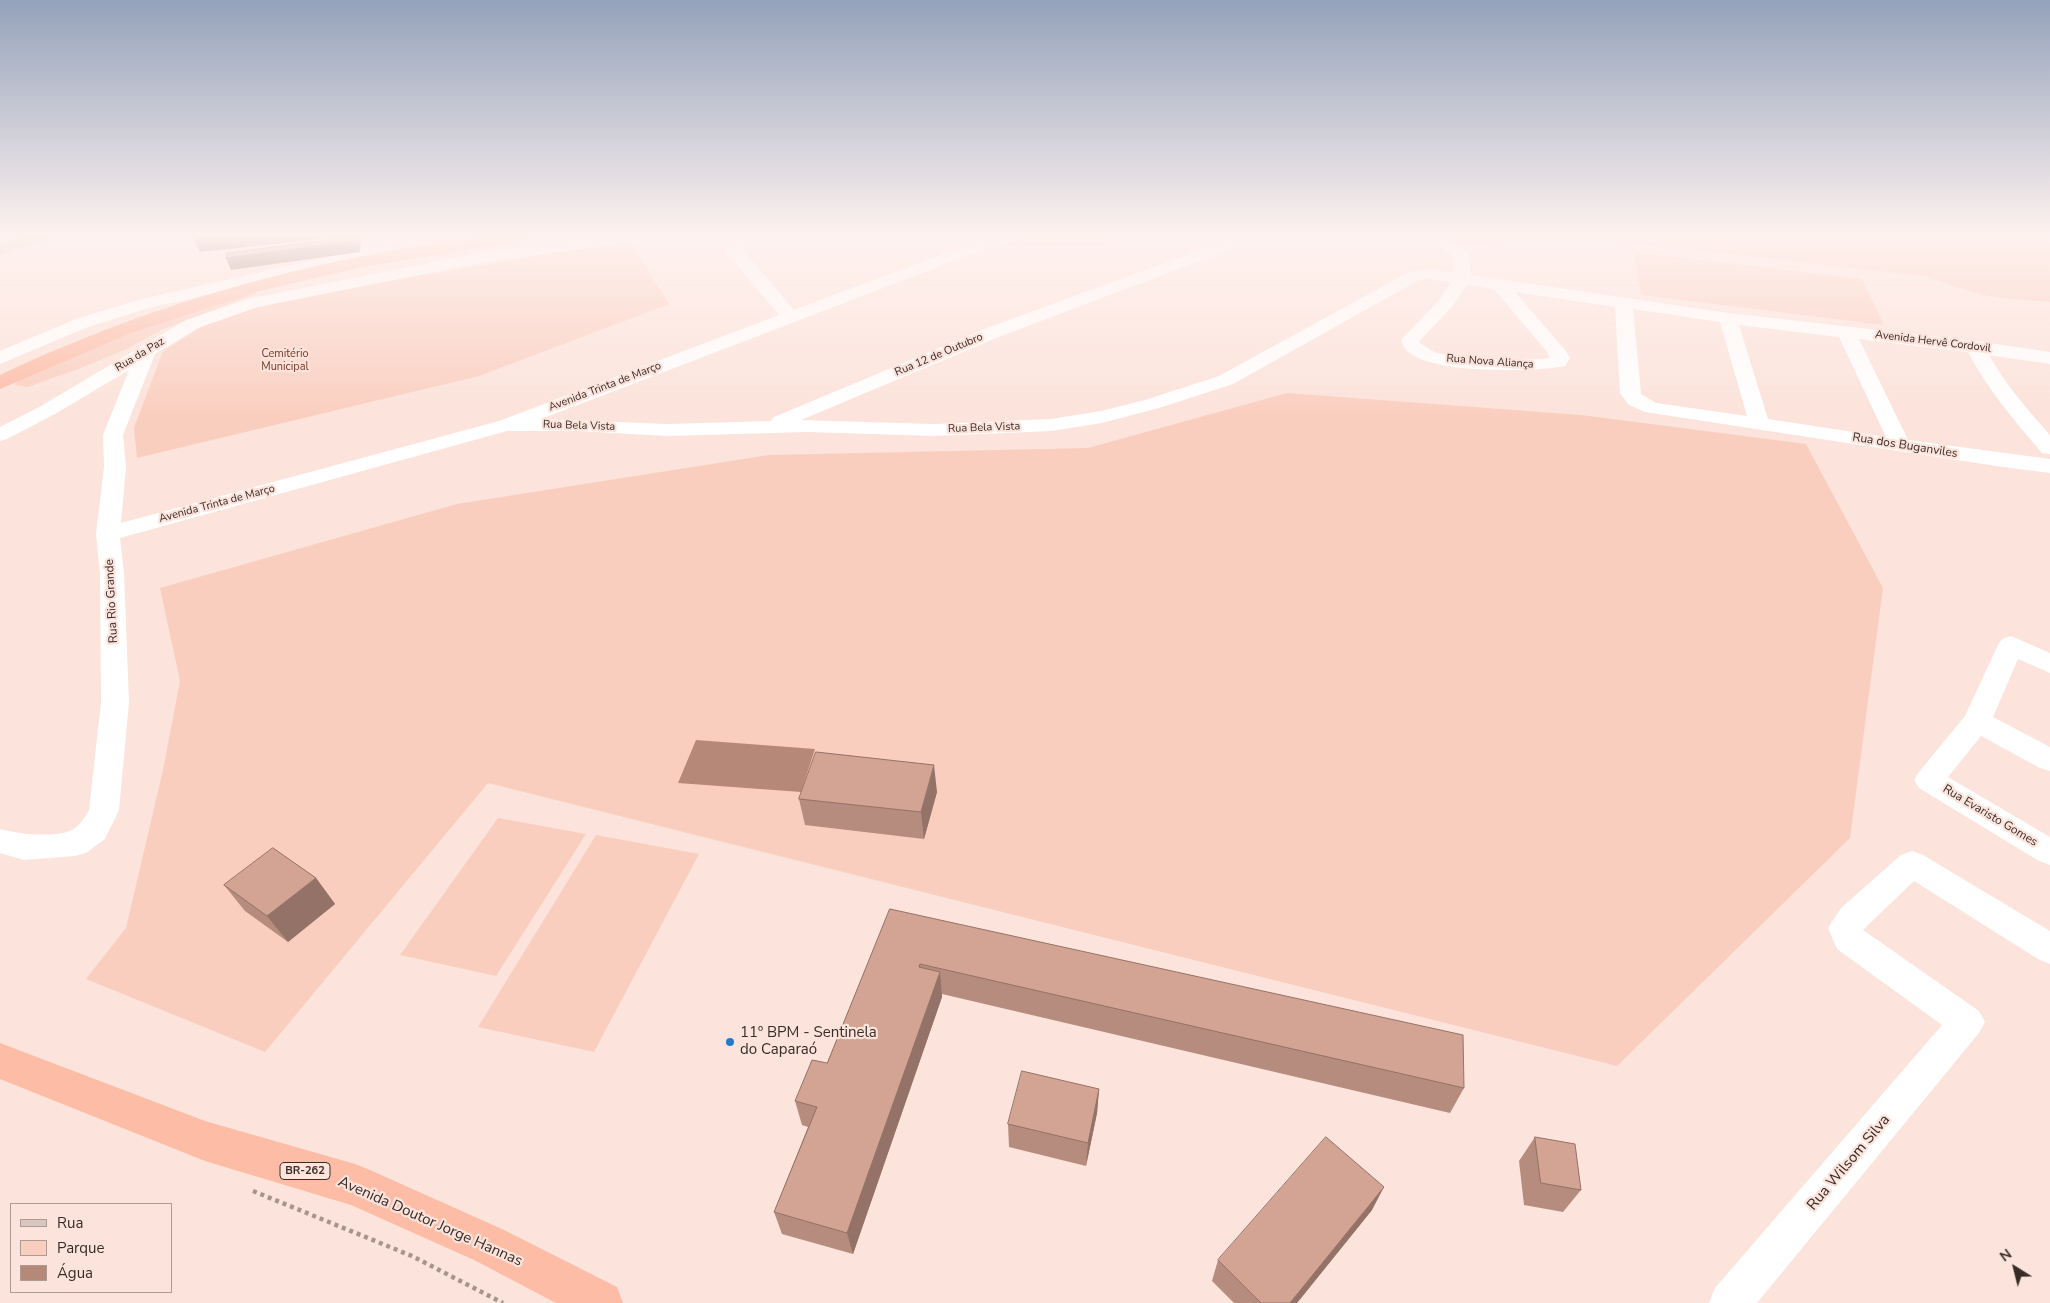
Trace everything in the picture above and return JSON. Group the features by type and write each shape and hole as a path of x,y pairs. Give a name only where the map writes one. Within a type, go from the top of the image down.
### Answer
{"highway":[{"path":"0,383 33,366 132,326 214,297"},
{"name":"Avenida Doutor Jorge Hannas","path":"0,1061 205,1141 355,1185 489,1245 601,1303"}],"street":[{"path":"0,358 82,323 144,304 178,297"},
{"name":"Rua da Paz","path":"0,435 192,324 254,303 281,297"},
{"path":"773,297 790,317"},
{"name":"Avenida Trinta de Março","path":"108,534 506,425 844,297"},
{"name":"Rua 12 de Outubro","path":"768,426 994,332 1089,297"},
{"name":"Rua Bela Vista","path":"506,425 667,430 768,426 976,430 1051,425 1102,417 1152,404 1226,380 1377,297"},
{"name":"Rua Nova Aliança","path":"1450,297 1412,339 1411,346 1419,352 1437,359 1536,366 1551,365 1558,362 1560,358 1556,350 1510,297"},
{"name":"Avenida Hervê Cordovil","path":"1583,297 1728,318 1975,347 2050,358"},
{"name":"Rua dos Buganviles","path":"1624,303 1630,393 1633,399 1640,404 1652,408 1760,422 1900,445 2050,466"},
{"path":"1728,318 1760,422"},
{"path":"1846,331 1900,445"},
{"path":"1975,347 1992,378 2012,405 2050,448"},
{"name":"Rua Rio Grande","path":"0,841 24,847 75,844 94,830 104,810 115,702 112,573 108,534 115,467 113,435 146,352"},
{"path":"2050,664 2011,645 1977,721 2050,760"},
{"name":"Rua Evaristo Gomes","path":"1977,721 1929,780 2050,852"},
{"name":"Rua Wilsom Silva","path":"1730,1303 1967,1022 1848,939 1845,928 1854,918 1912,864 2050,949"}],"path":[{"path":"250,1190 412,1256 503,1303"}],"green space":[{"path":"236,297 249,297 161,330 127,349 78,369 28,387 15,385 18,380 132,330"},
{"name":"Cemitério Municipal","path":"299,297 665,297 669,304 479,376 137,458 134,428 163,351 206,324 265,304"},
{"path":"1656,297 1871,297 1884,325"},
{"path":"1997,297 2050,297 2050,302"},
{"path":"1287,393 1581,415 1806,444 1883,588 1850,838 1617,1066 488,783 265,1052 86,979 126,928 163,770 180,681 160,588 457,504 769,455 1088,448"},
{"path":"498,818 586,834 496,976 400,955"},
{"path":"596,835 699,854 594,1052 478,1027"}],"water":[{"path":"696,740 815,749 801,792 678,783"}],"building":[{"path":"816,752 934,765 921,812 799,799"},
{"path":"273,848 316,878 267,916 224,885"},
{"path":"890,909 1463,1035 1464,1088 920,964 919,967 940,972 847,1233 774,1212 817,1107 795,1101 812,1060 827,1063"},
{"path":"1022,1071 1099,1089 1088,1143 1008,1124"},
{"path":"1326,1137 1384,1187 1290,1303 1261,1303 1218,1260"},
{"path":"1535,1137 1575,1144 1581,1190 1541,1183"}],"place":[{"name":"11º BPM - Sentinela do Caparaó","path":"730,1042"}]}
